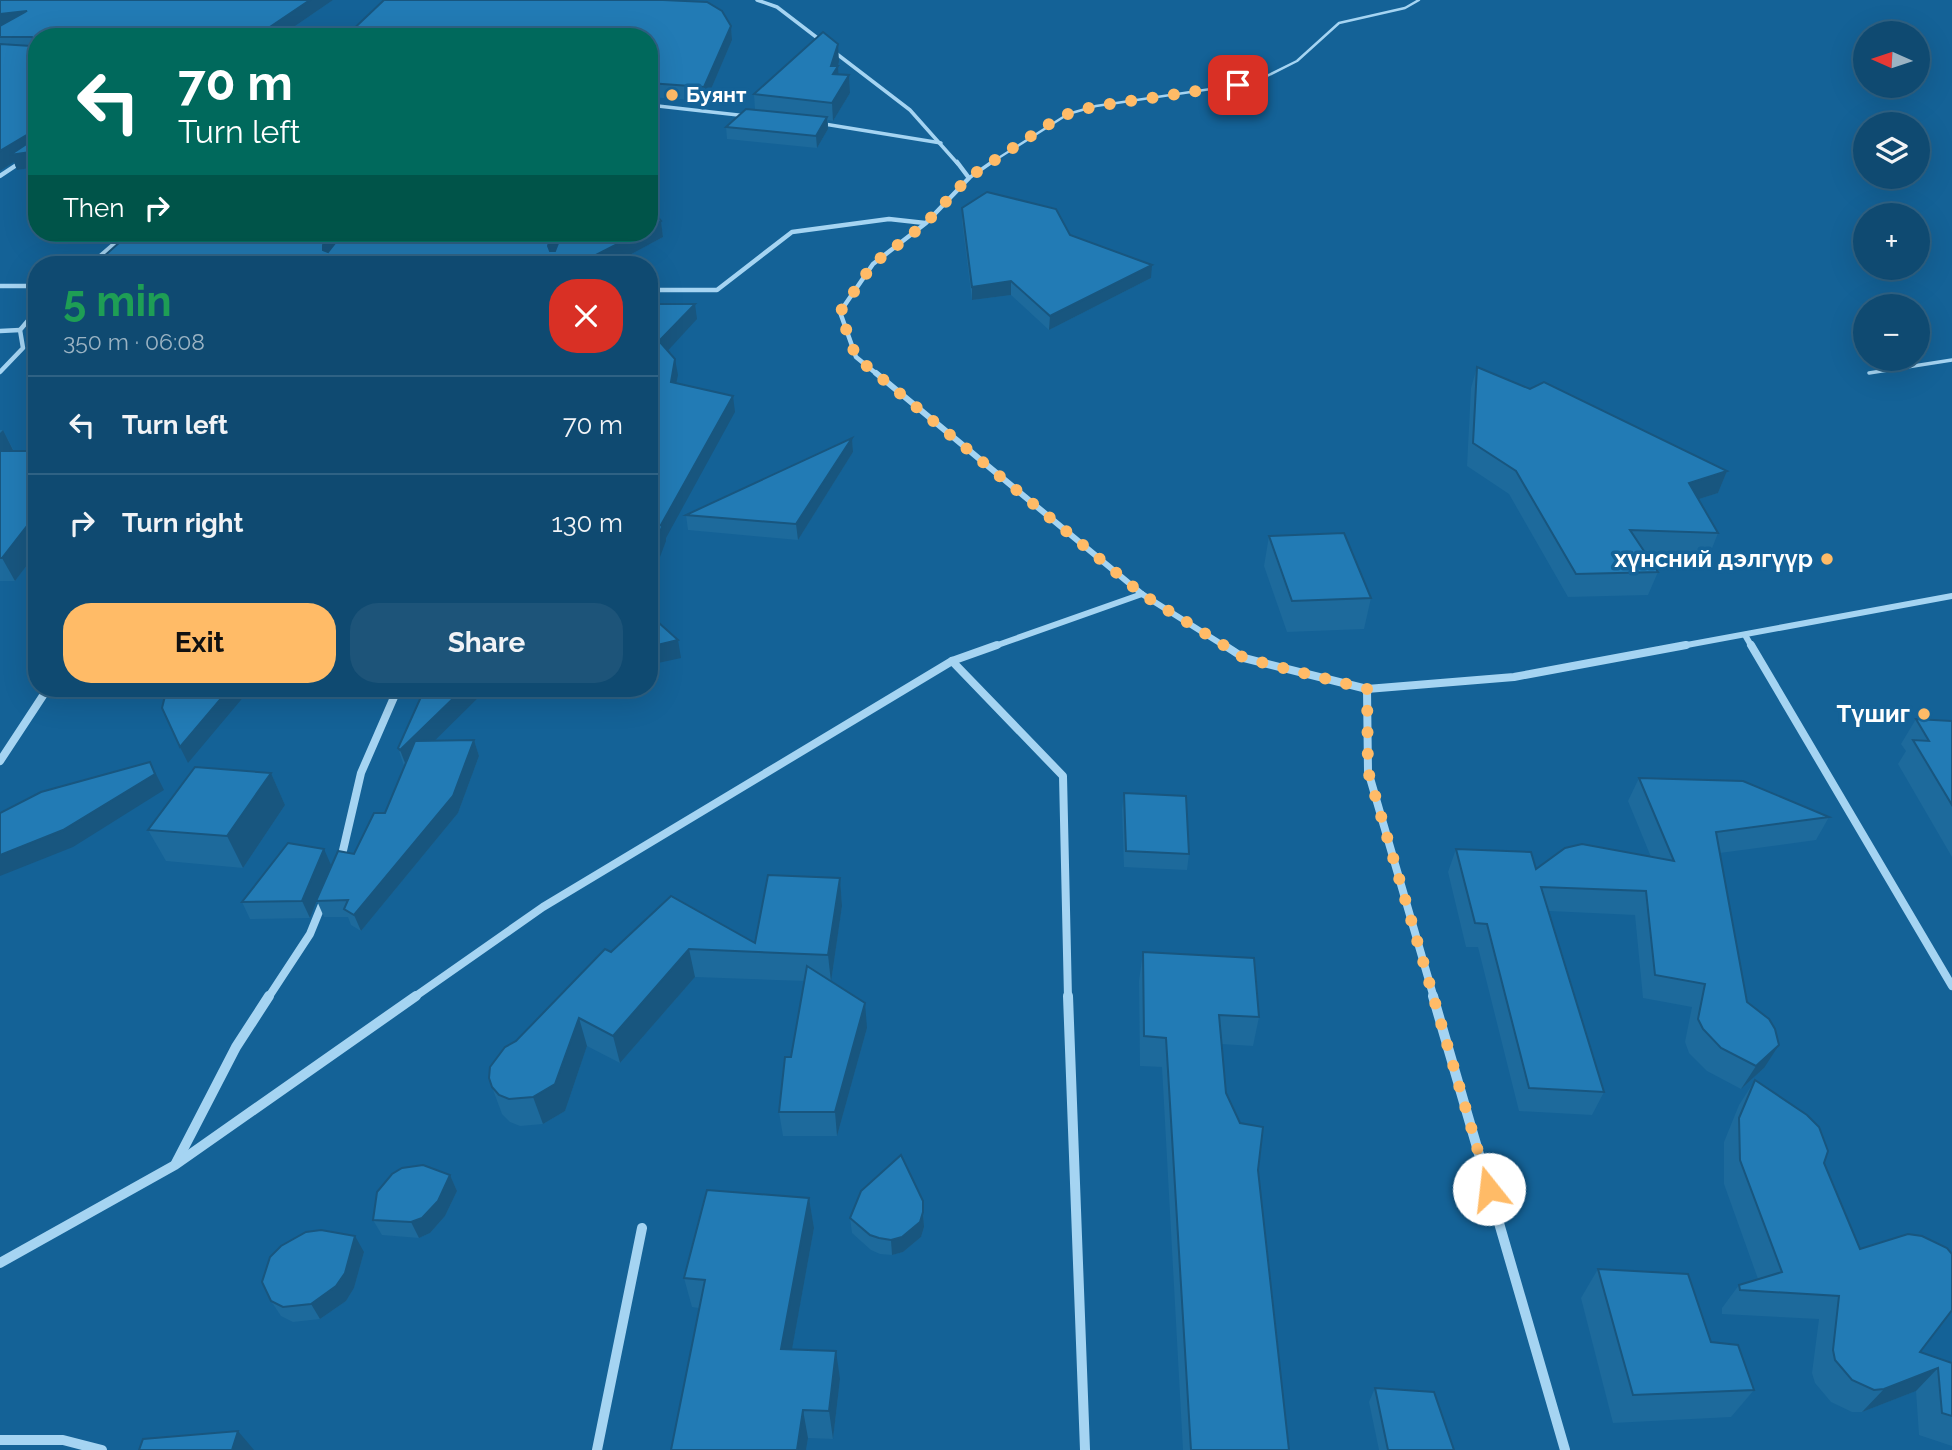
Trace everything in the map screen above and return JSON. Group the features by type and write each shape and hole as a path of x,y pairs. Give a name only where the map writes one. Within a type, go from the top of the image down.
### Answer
{"street":[{"path":"760,0 777,7 910,110 942,143 968,178 926,223 873,264 840,312 856,357 1142,594 1244,658 1367,689 1514,677 1948,597 1952,607"},
{"path":"658,106 757,117"},
{"path":"811,122 942,143"},
{"path":"0,176 28,158"},
{"path":"658,290 717,290 792,232 889,219 926,223"},
{"path":"100,256 117,242"},
{"path":"0,286 28,286"},
{"path":"0,331 20,330 28,321"},
{"path":"0,372 23,348 20,330"},
{"path":"0,1263 174,1165 543,907 953,661 1142,594"},
{"path":"1745,635 1952,986"},
{"path":"953,661 1063,776 1070,1104 1085,1450"},
{"path":"1367,689 1368,771 1565,1450"},
{"path":"0,761 42,697"},
{"path":"336,870 361,773 394,697"},
{"path":"174,1165 236,1047 310,934 326,895"},
{"path":"597,1450 642,1228"},
{"path":"0,1440 63,1440 102,1450"}],"lane":[{"path":"968,178 1068,114 1096,106 1238,85 1269,75 1297,61 1339,23 1405,8 1419,0"},
{"path":"1869,373 1952,360"}],"building":[{"path":"0,0 310,0 268,28 28,28 28,37 0,37 0,26 27,11 0,14"},
{"path":"384,0 707,2 722,11 731,26 704,87 658,84 658,28 354,28"},
{"path":"823,32 838,44 831,66 838,66 833,74 849,75 832,103 754,94"},
{"path":"0,44 28,46 28,134 0,151"},
{"path":"746,109 827,117 816,136 726,127"},
{"path":"28,143 28,152 10,155"},
{"path":"987,192 1056,209 1070,235 1152,265 1050,316 1011,281 972,287 962,208"},
{"path":"120,242 325,242 323,250 328,252 336,242 549,242 550,251 555,251 558,242 621,242 596,255 104,256"},
{"path":"658,304 695,304 659,341 675,359 671,382 733,396 661,525 663,524 658,537"},
{"path":"1477,367 1530,389 1544,382 1727,471 1689,483 1718,533 1630,530 1658,572 1576,574 1516,471 1473,443"},
{"path":"852,438 796,524 686,515"},
{"path":"0,451 28,451 28,525 0,558"},
{"path":"1344,533 1371,598 1292,601 1269,536"},
{"path":"658,622 678,640 658,645"},
{"path":"165,697 222,697 180,747 162,708"},
{"path":"421,697 455,697 400,750 398,748"},
{"path":"1916,719 1952,721 1952,805 1913,740 1929,741"},
{"path":"474,740 453,796 354,915 344,909 348,900 316,901 338,851 354,854 374,813 385,813 415,741"},
{"path":"150,762 155,774 63,830 0,855 0,813 41,792"},
{"path":"195,767 271,773 227,836 148,830"},
{"path":"1639,778 1743,781 1829,817 1716,832 1747,1002 1769,1019 1779,1045 1756,1066 1721,1048 1703,1029 1698,1019 1705,984 1655,975 1646,891 1541,887 1604,1092 1529,1088 1487,924 1475,923 1456,849 1531,852 1536,869 1565,848 1582,844 1674,861"},
{"path":"1124,793 1186,796 1189,854 1126,851"},
{"path":"288,843 324,849 302,901 242,902"},
{"path":"768,875 840,878 828,955 689,949 613,1036 579,1018 555,1084 533,1097 509,1099 499,1095 492,1087 490,1067 505,1047 516,1041 605,949 611,952 671,896 755,943"},
{"path":"1143,952 1254,958 1259,1017 1219,1015 1226,1093 1240,1123 1263,1127 1258,1170 1289,1450 1191,1450 1166,1038 1144,1036"},
{"path":"807,966 865,1003 835,1112 779,1112 785,1057 791,1057"},
{"path":"1755,1080 1807,1115 1819,1127 1828,1151 1824,1163 1860,1249 1908,1234 1922,1236 1947,1248 1952,1254 1952,1310 1920,1352 1952,1363 1952,1416 1942,1413 1938,1368 1884,1389 1874,1390 1852,1380 1835,1360 1833,1350 1839,1296 1740,1290 1739,1285 1782,1272 1740,1160 1739,1118"},
{"path":"901,1155 923,1201 923,1212 920,1222 902,1237 891,1240 879,1238 870,1235 850,1218 861,1191"},
{"path":"423,1165 450,1175 438,1201 422,1218 411,1222 373,1220 377,1192 392,1174 402,1168"},
{"path":"707,1190 809,1198 781,1349 836,1351 829,1411 803,1410 797,1450 671,1450 705,1280 684,1278"},
{"path":"321,1230 355,1236 345,1273 336,1286 311,1304 283,1307 271,1301 262,1282 270,1257 281,1246 306,1232"},
{"path":"1598,1269 1688,1274 1711,1342 1738,1345 1754,1390 1633,1395"},
{"path":"1375,1388 1434,1392 1454,1450 1388,1450"},
{"path":"238,1431 232,1450 139,1450 143,1439"}],"place":[{"name":"Буянт","path":"672,95"},
{"name":"хүнсний дэлгүүр","path":"1827,559"},
{"name":"Түшиг","path":"1924,714"}],"route":[{"path":"1238,85 1096,106 1068,114 1049,124 968,178 926,223 873,264 840,312 856,357 1142,594 1244,658 1367,689 1368,771 1489,1189"}]}
